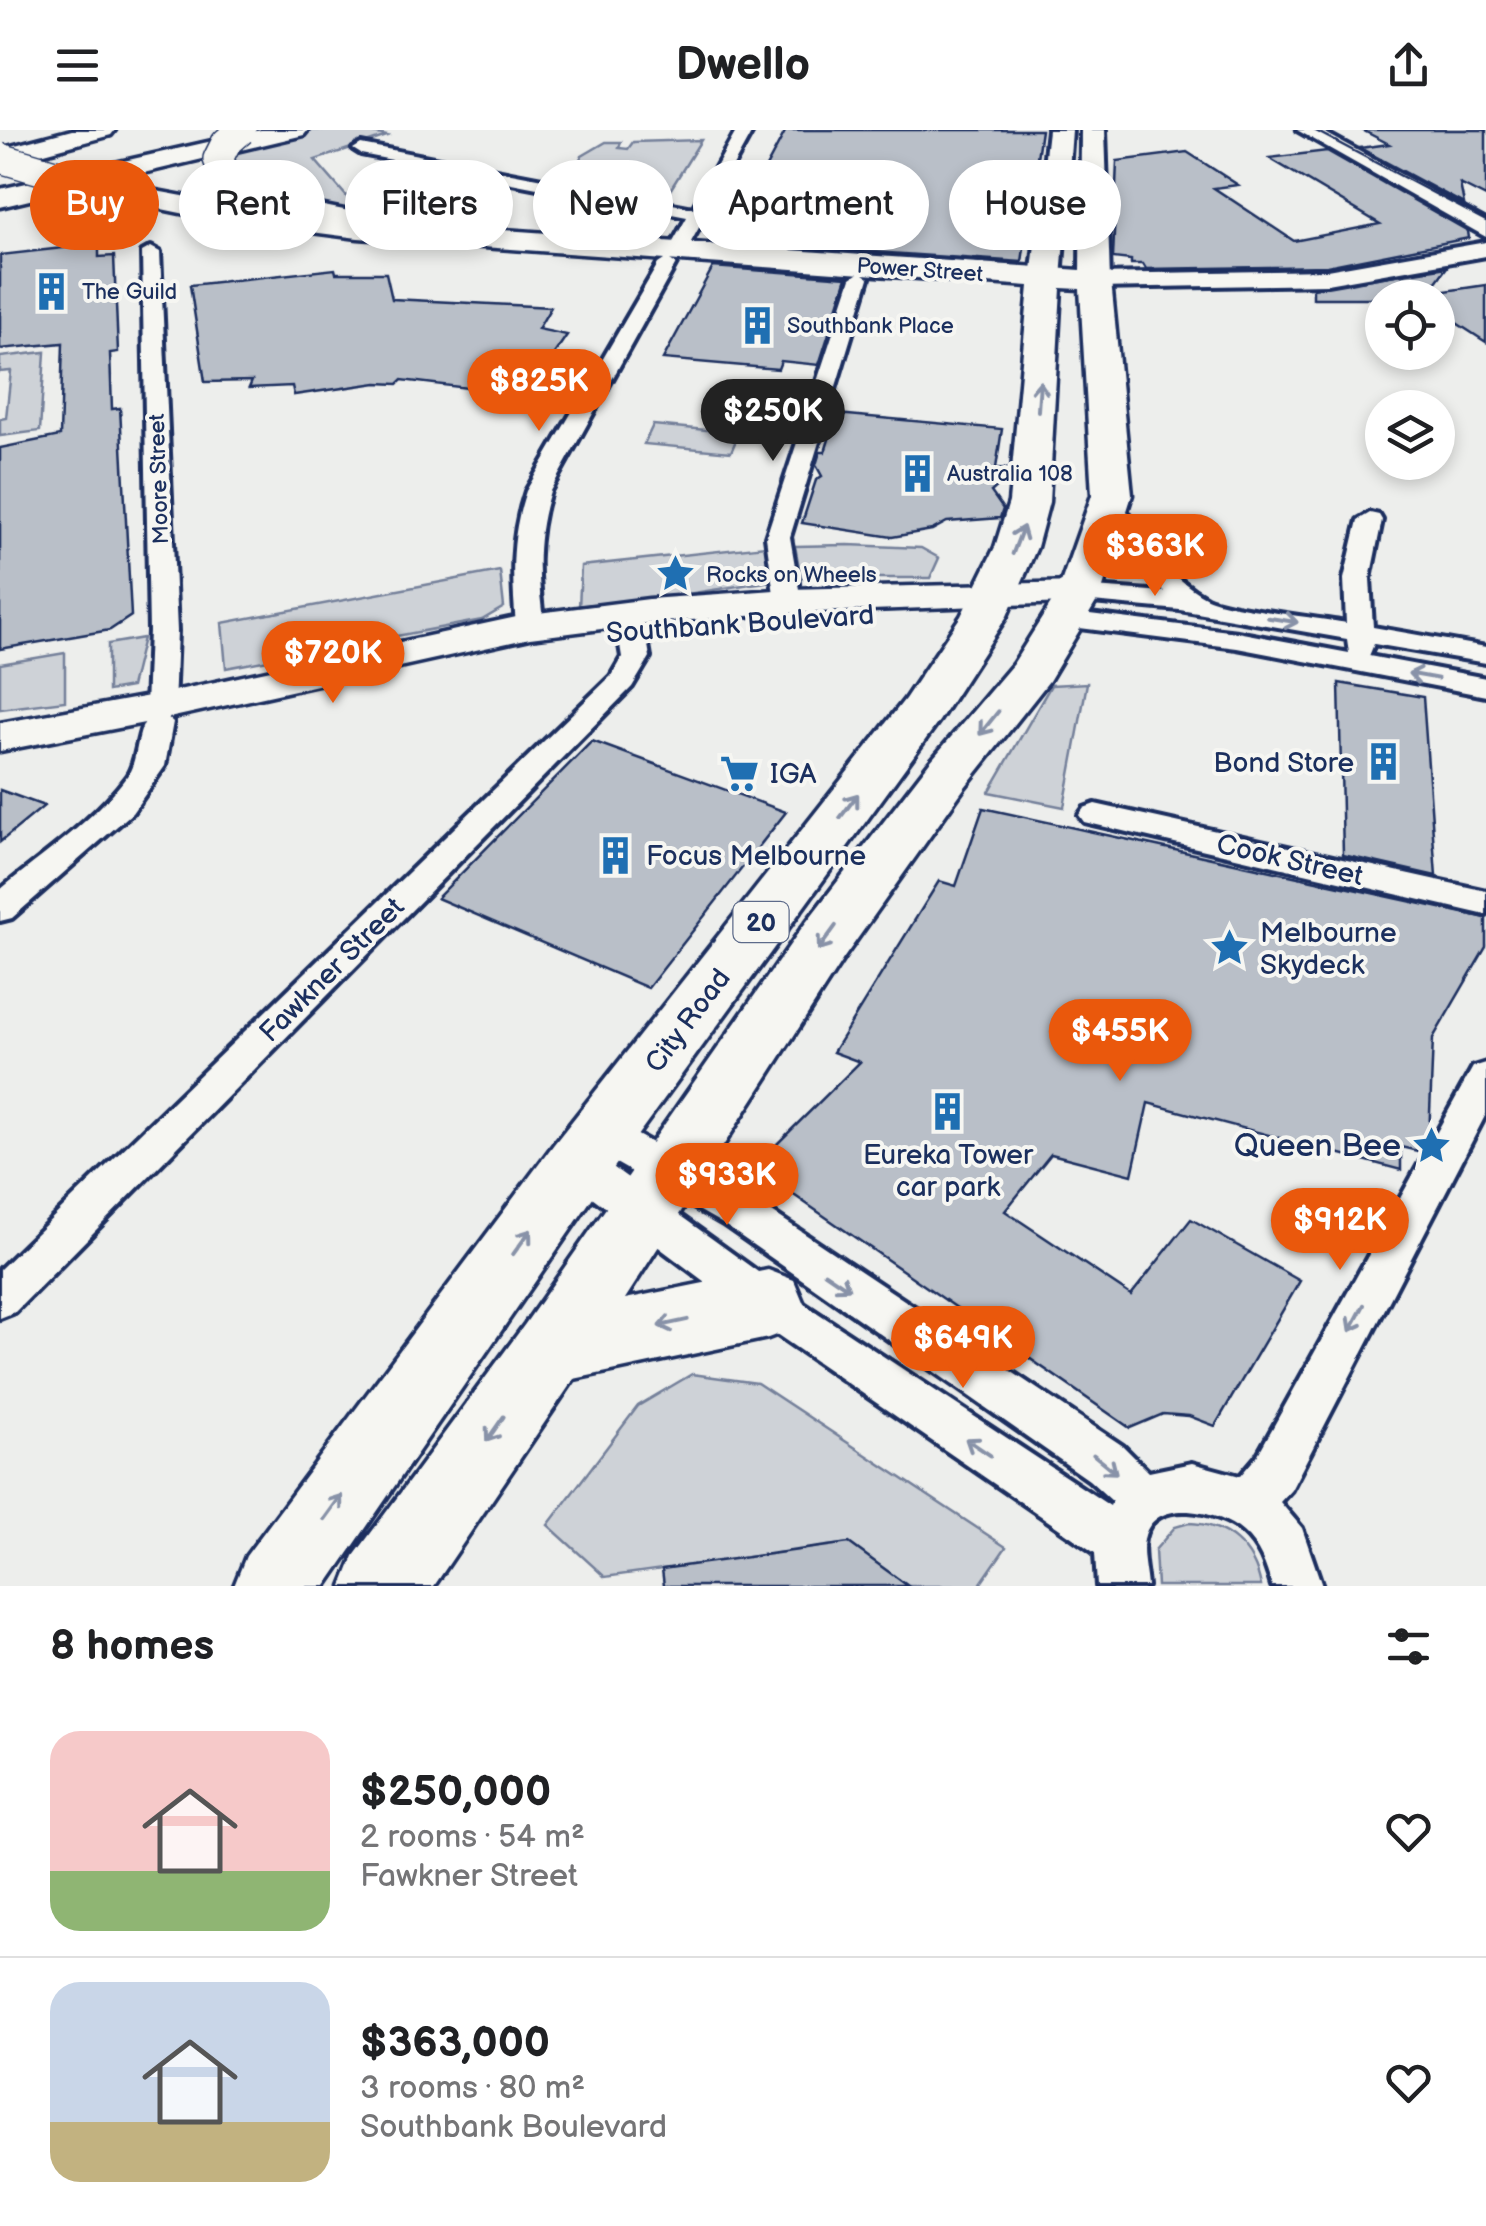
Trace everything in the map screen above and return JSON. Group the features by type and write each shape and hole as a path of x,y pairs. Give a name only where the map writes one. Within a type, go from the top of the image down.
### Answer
{"highway":[{"path":"0,135 17,130"},
{"path":"0,144 42,130"},
{"path":"241,130 226,143 218,159 228,180 280,206 345,219"},
{"path":"0,198 295,130"},
{"path":"0,157 114,134"},
{"path":"0,171 114,134"},
{"name":"Power Street","path":"0,157 30,168"},
{"name":"Power Street","path":"0,171 30,178"},
{"name":"Power Street","path":"159,202 345,226"},
{"name":"Power Street","path":"159,210 292,231 1095,289"},
{"name":"Power Street","path":"513,241 672,257"},
{"name":"City Road","path":"276,1586 589,1149 922,710 989,607 1024,526 1033,480 1045,286"},
{"name":"20","path":"384,1586 551,1349 822,944 947,775 1032,671 1072,606 1111,505 1105,368 1095,289"},
{"path":"551,1349 768,1304"}],"main road":[{"name":"City Road","path":"1045,286 1060,130"},
{"name":"20","path":"1093,130 1095,289"},
{"name":"Southbank Boulevard","path":"0,754 159,714 648,611 788,600 989,607"},
{"name":"Southbank Boulevard","path":"532,633 784,614 1072,606"},
{"name":"Southbank Boulevard","path":"0,737 159,714"}],"street":[{"path":"729,160 745,130"},
{"path":"1306,130 1486,230"},
{"path":"1330,130 1486,207"},
{"path":"361,149 693,213"},
{"path":"532,633 523,566 528,522 538,491 693,224"},
{"name":"Power Street","path":"1095,289 1326,277 1486,249"},
{"name":"Moore Street","path":"0,909 120,806 150,766 159,714 163,629 151,252"},
{"path":"788,600 778,537 862,272"},
{"name":"Power Street","path":"1095,289 1310,296 1486,274"},
{"path":"1111,505 1131,543 1149,564 1172,586 1204,606"},
{"path":"1359,664 1363,633 1357,579 1370,520"},
{"name":"Southbank Boulevard","path":"1072,606 1119,594 1486,655"},
{"name":"Southbank Boulevard","path":"1072,606 1486,687"},
{"name":"Fawkner Street","path":"0,1298 622,681 636,656 631,627"},
{"name":"Cook Street","path":"1095,815 1486,903"},
{"path":"1247,1504 1274,1473 1486,1078"},
{"path":"589,1149 655,1190 768,1304 1120,1563 1127,1516 1143,1499 1165,1487 1192,1484 1247,1504 1269,1524 1286,1548 1297,1586"},
{"path":"655,1190 738,1212 1106,1463 1143,1499"}],"shaded area":[{"path":"309,130 360,130 387,136 315,160 234,160 235,149"},
{"path":"701,140 673,185 673,160 581,160 606,142 621,142 619,148 628,149 633,142"},
{"path":"325,172 345,195 345,214 325,210"},
{"path":"45,352 40,431 0,436 11,371 0,372 0,357"},
{"path":"653,425 739,433 731,452 644,444"},
{"name":"Rocks on Wheels","path":"765,546 773,581 579,608 581,566"},
{"path":"795,546 921,548 939,558 930,578 801,578"},
{"path":"500,571 504,607 482,620 226,668 222,623"},
{"path":"143,638 131,687 108,691 108,644"},
{"path":"65,653 65,701 0,709 0,664"},
{"path":"1087,683 1064,807 989,792 1051,685"},
{"path":"692,1374 757,1383 1006,1547 979,1586 908,1586 849,1543 605,1577 548,1525 638,1406"},
{"path":"1189,1523 1215,1528 1237,1541 1252,1560 1261,1586 1157,1586 1155,1550 1175,1527"}],"building":[{"path":"786,130 1041,130 1037,160 949,160 949,250 1024,250 1022,262 844,250 929,250 929,160 770,160"},
{"path":"1362,130 1486,130 1486,197 1460,184 1464,204 1360,148 1389,144"},
{"path":"1327,151 1468,231 1469,238 1327,266 1146,269 1143,264 1131,264 1131,260 1113,258 1113,250 1121,250 1121,160 1187,152 1238,185 1214,188 1294,241 1380,224 1269,158"},
{"path":"99,250 99,257 114,256 118,352 110,353 112,409 120,408 131,616 110,630 0,649 0,448 60,436 63,343 0,349 0,255"},
{"name":"Southbank Place","path":"713,267 847,277 819,365 781,361 778,369 663,359"},
{"path":"1447,267 1437,280 1365,280 1365,298 1313,298 1313,288"},
{"path":"335,269 336,273 386,273 392,299 551,307 538,329 567,335 526,395 402,380 398,384 377,383 294,395 292,386 249,388 252,381 205,382 190,285"},
{"path":"1486,285 1486,342 1455,322 1455,290"},
{"name":"Australia 108","path":"837,414 1002,429 996,468 1008,469 1007,478 991,492 1003,509 1000,518 947,522 932,530 892,537 802,523 816,480 822,476 816,465 820,452 825,452"},
{"name":"Bond Store","path":"1339,683 1423,697 1436,876 1343,855"},
{"name":"Focus Melbourne","path":"592,741 786,812 648,988 437,898"},
{"path":"0,790 44,806 0,842"},
{"path":"983,808 1486,918 1486,947 1433,1038 1429,1138 1422,1152 1401,1147 1401,1170 1148,1103 1132,1175 1051,1154 1005,1211 1131,1295 1191,1219 1300,1281 1215,1426 1189,1416 1163,1414 1130,1428 788,1191 776,1145 860,1062 833,1052 939,881 956,886"},
{"path":"849,1543 908,1586 664,1586 662,1569"}],"tram line":[{"path":"1314,130 1486,221"}],"place":[{"name":"The Guild","path":"52,291"},
{"name":"Southbank Place","path":"757,325"},
{"name":"Australia 108","path":"917,473"},
{"name":"Rocks on Wheels","path":"676,574"},
{"name":"Bond Store","path":"1384,762"},
{"name":"IGA","path":"740,773"},
{"name":"Focus Melbourne","path":"616,855"},
{"name":"Melbourne Skydeck","path":"1230,948"},
{"name":"Eureka Tower car park","path":"948,1112"},
{"name":"Queen Bee","path":"1431,1145"}]}
